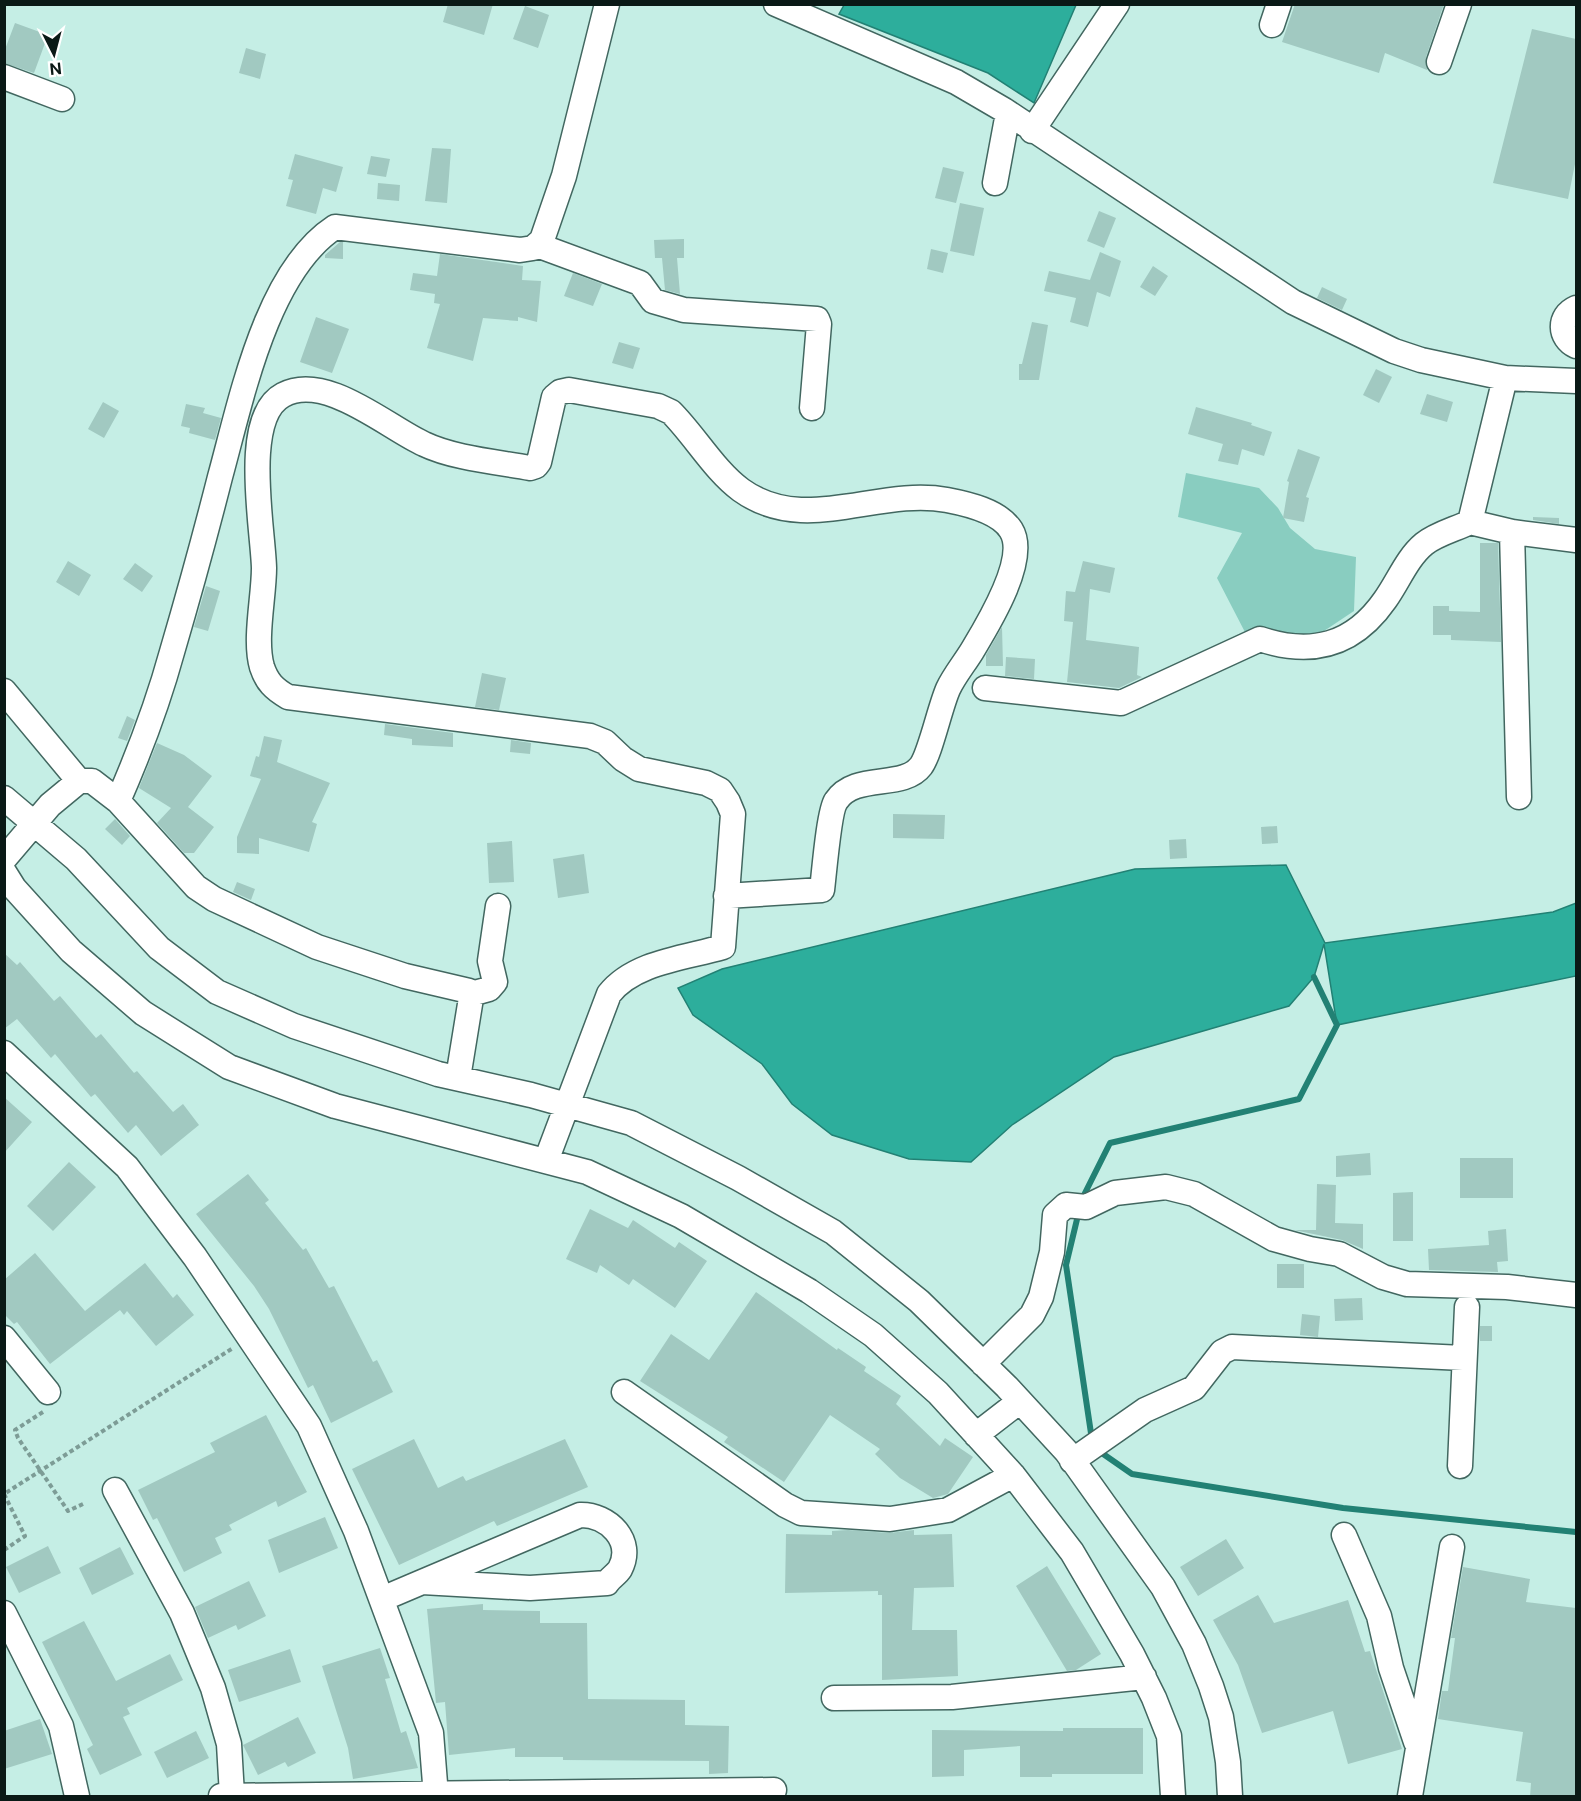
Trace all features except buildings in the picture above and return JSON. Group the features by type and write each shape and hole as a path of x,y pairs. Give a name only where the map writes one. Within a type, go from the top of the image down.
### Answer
{"street":[{"path":"118,801 133,767 170,661 243,392 266,321 302,257 320,236 335,227 520,250 537,245 542,240 564,176 607,4"},
{"path":"776,4 956,82 1008,113 1293,302 1394,351 1421,360 1505,378 1576,381"},
{"path":"1032,131 1117,4"},
{"path":"1439,62 1459,4"},
{"path":"4,77 62,99"},
{"path":"995,183 1008,113"},
{"path":"537,245 640,284 653,301 668,306 684,310 817,319 819,324 812,408"},
{"path":"1576,308 1567,315 1562,327 1567,339 1576,346"},
{"path":"1470,522 1505,378"},
{"path":"546,1161 609,994 619,981 634,972 723,947 726,896 733,814 720,790 706,783 639,769 623,759 605,742 590,736 288,697 272,687 260,655 264,570 257,491 258,457 265,417 273,403 284,394 302,390 332,394 370,411 424,444 530,468 539,462 554,398 560,392 569,390 647,404 671,412 738,488 758,501 788,511 814,511 900,497 926,496 986,512 1001,520 1012,531 1015,545 1008,586 949,688 922,766 908,776 871,782 848,789 835,802 822,890 726,896"},
{"path":"985,688 1121,703 1260,639 1291,648 1313,648 1333,644 1362,626 1384,602 1416,552 1426,542 1470,522 1512,532 1576,540"},
{"path":"1512,532 1519,797"},
{"path":"4,691 57,800 76,860 159,948 217,992 294,1026 458,1078 631,1123 738,1178 833,1232 919,1301 1020,1401 1081,1456 1163,1587 1194,1644 1221,1717 1228,1762 1230,1797"},
{"path":"4,859 57,800 92,781 118,801 196,887 214,899 317,947 405,976 464,989 471,994"},
{"path":"4,798 57,800"},
{"path":"4,873 14,888 71,951 144,1013 229,1067 334,1106 587,1172 681,1216 809,1291 873,1335 938,1393 1013,1475 1072,1552 1144,1677 1169,1736 1173,1797"},
{"path":"471,994 489,989 495,982 490,961 498,906"},
{"path":"458,1078 471,994"},
{"path":"4,1053 127,1167 195,1257 309,1426 356,1531 431,1733 436,1796"},
{"path":"983,1364 1032,1316 1041,1297 1052,1252 1055,1215 1115,1193 1167,1187 1194,1194 1274,1239 1339,1254 1383,1277 1399,1281 1424,1286 1507,1287 1576,1295"},
{"path":"1460,1466 1467,1306"},
{"path":"4,1338 48,1392"},
{"path":"1081,1456 1145,1410 1194,1388 1222,1352 1232,1347 1463,1358"},
{"path":"624,1392 785,1505 801,1513 890,1519 948,1510 1013,1475"},
{"path":"976,1435 1020,1401"},
{"path":"115,1491 182,1613 213,1688 230,1744 227,1796 436,1796 774,1790"},
{"path":"382,1599 422,1582 580,1515 604,1518 616,1529 622,1543 620,1568 606,1583 530,1588 422,1582"},
{"path":"1344,1535 1379,1616 1391,1668 1418,1747"},
{"path":"1410,1797 1452,1547"},
{"path":"4,1613 61,1726 76,1797"},
{"path":"834,1698 952,1697 1144,1677"}],"path":[{"path":"4,1550 25,1536 4,1494 249,1338"},
{"path":"48,1392 48,1408 15,1430 68,1511 83,1504"}],"shaded area":[{"path":"844,4 1076,5 1034,103 988,73 839,14"},
{"path":"1186,473 1259,488 1278,508 1290,528 1315,549 1356,557 1354,611 1312,639 1247,636 1217,578 1242,533 1178,517"},
{"path":"1286,865 1325,943 1553,912 1576,903 1576,976 1337,1025 1324,944 1314,977 1289,1006 1114,1057 1012,1125 971,1162 909,1159 832,1135 792,1104 762,1064 693,1015 678,988 722,969 1135,869"}],"waterway":[{"path":"1081,1201 1110,1143 1299,1099 1337,1025 1314,977"},
{"path":"1079,1211 1066,1265 1092,1440"},
{"path":"1096,1449 1132,1474 1343,1508 1576,1532"}]}
